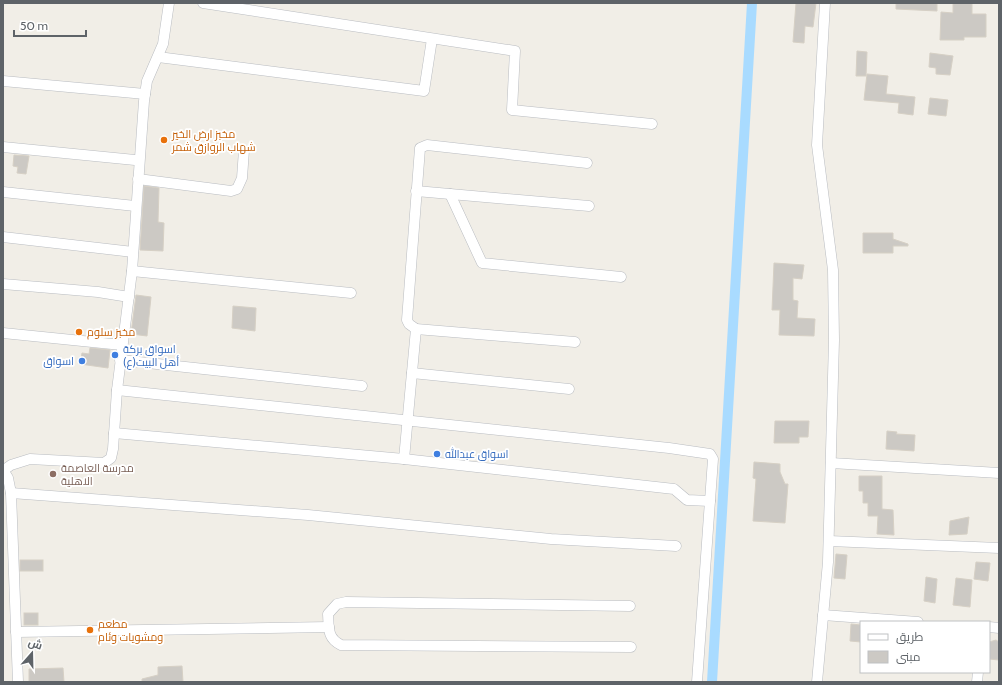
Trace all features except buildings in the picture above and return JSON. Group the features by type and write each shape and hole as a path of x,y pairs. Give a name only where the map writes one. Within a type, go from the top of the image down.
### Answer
{"street":[{"path":"18,682 11,493 8,478 3,470 12,465 30,459 104,463 111,458 120,360 132,271 135,206 145,94 148,81 164,44 169,3"},
{"path":"203,3 515,51 512,110 652,124"},
{"path":"817,682 829,541 834,340 833,270 817,144 825,3"},
{"path":"158,58 424,91 432,39"},
{"path":"3,81 145,94"},
{"path":"575,342 416,329 408,324 407,320 418,153 420,148 427,145 587,163"},
{"path":"3,147 135,160"},
{"path":"138,179 232,191 237,190 241,185 244,150"},
{"path":"416,191 589,206"},
{"path":"3,192 135,206"},
{"path":"450,194 482,263 621,277"},
{"path":"3,237 133,252"},
{"path":"132,271 351,293"},
{"path":"3,284 129,297"},
{"path":"404,459 416,329"},
{"path":"3,333 122,345"},
{"path":"120,360 362,386"},
{"path":"412,373 569,390"},
{"path":"117,390 408,420 704,452 710,454 713,459 697,682"},
{"path":"114,434 404,459 674,489 687,500 710,501"},
{"path":"831,463 999,474"},
{"path":"11,493 308,516 551,539 676,546"},
{"path":"829,541 999,548"},
{"path":"630,606 346,602 337,604 328,614 330,637 334,642 340,645 631,647"},
{"path":"823,615 904,621"},
{"path":"16,632 329,627"}],"waterway":[{"path":"712,682 752,3"}],"place":[{"name":"مخبز ارض الخير شهاب الروازق شمر","path":"164,140"},
{"name":"مخبز سلوم","path":"79,332"},
{"name":"اسواق بركة أهل البيت(ع)","path":"115,355"},
{"name":"اسواق","path":"82,361"},
{"name":"اسواق عبدالله","path":"437,454"},
{"name":"مدرسة العاصمة الاهلية","path":"53,474"},
{"name":"مطعم ومشويات وئام","path":"90,630"}]}
